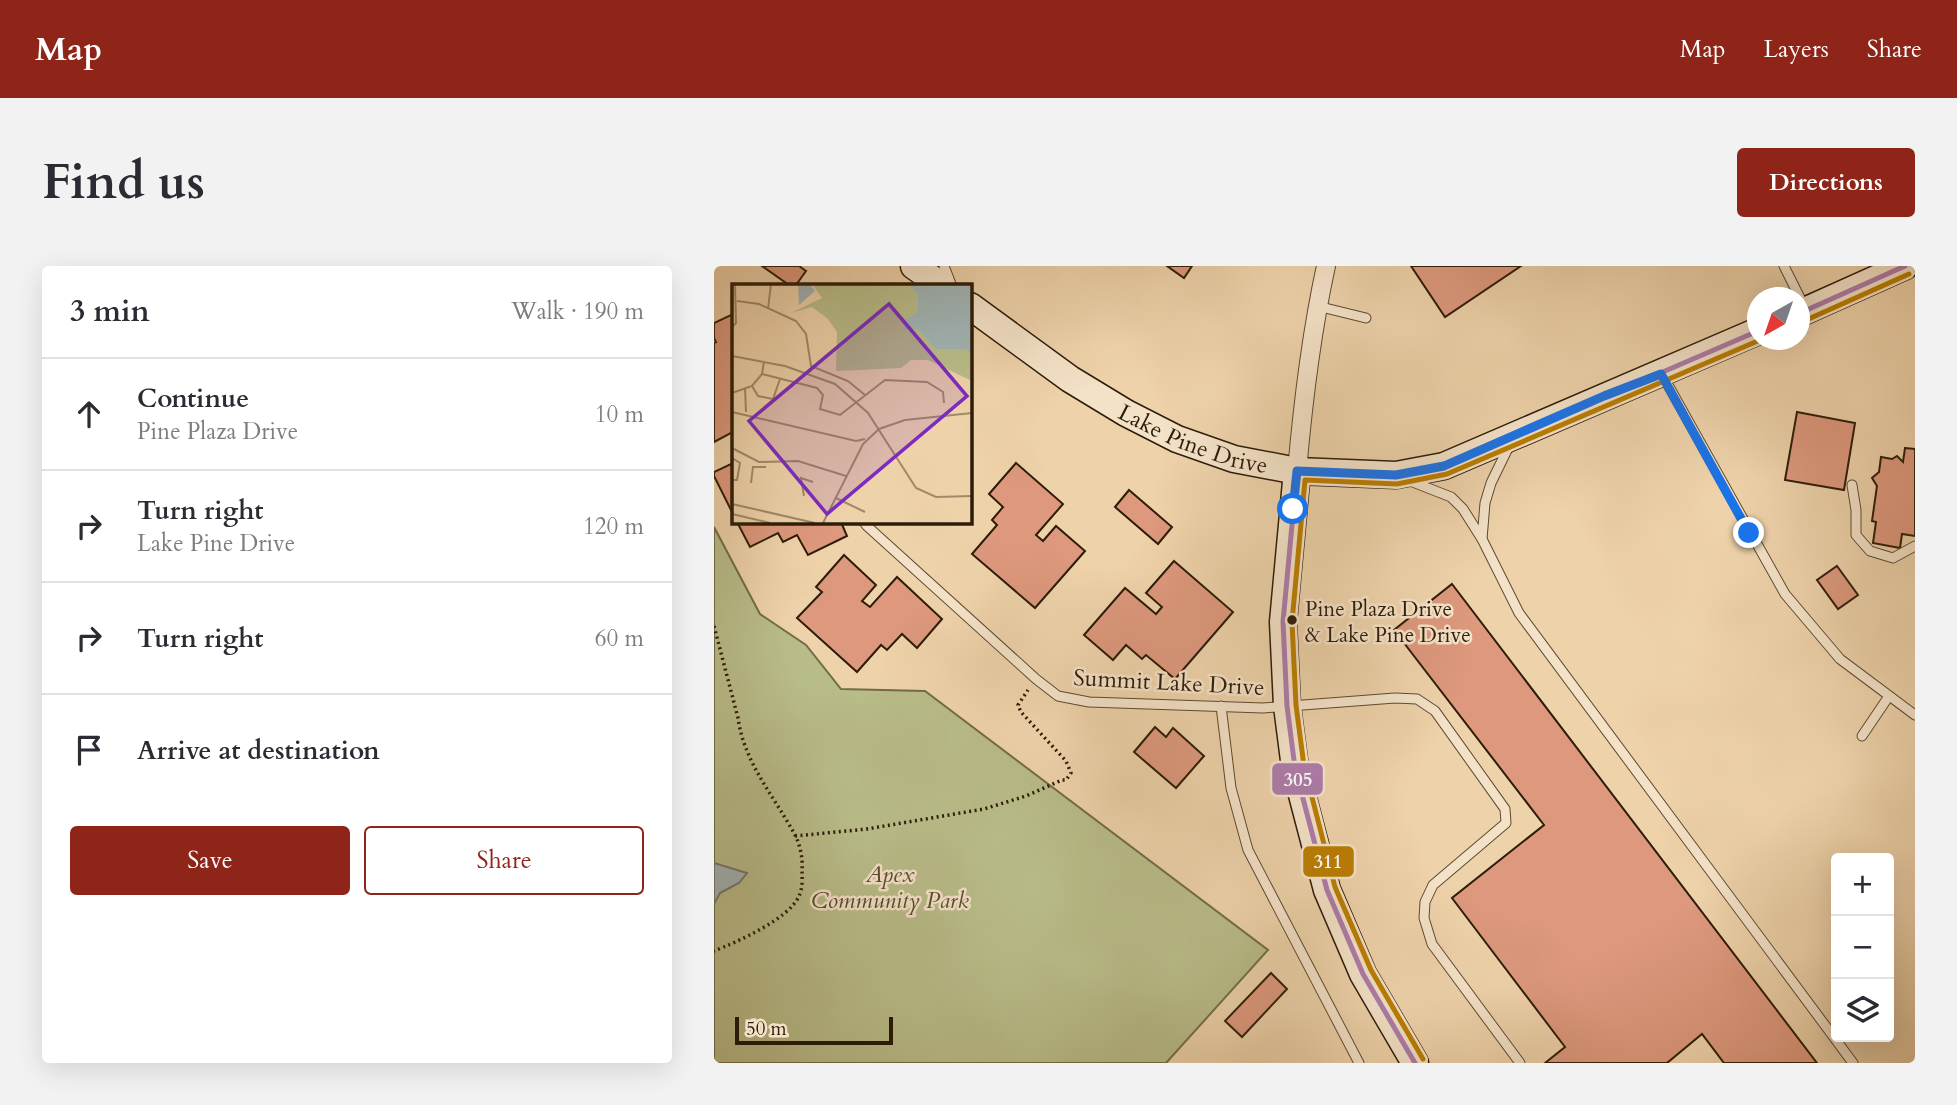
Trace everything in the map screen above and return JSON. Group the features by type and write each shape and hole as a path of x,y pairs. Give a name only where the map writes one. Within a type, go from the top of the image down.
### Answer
{"main road":[{"path":"914,266 940,284"},
{"path":"1810,308 1905,266"},
{"name":"Lake Pine Drive","path":"971,307 1070,379 1126,413 1177,439 1234,459 1297,471 1396,475 1444,466 1747,336"},
{"path":"1297,471 1284,602 1287,706 1295,768 1327,890 1363,974 1415,1063"}],"street":[{"path":"1297,471 1304,393 1326,266"}],"lane":[{"path":"944,266 952,284"},
{"path":"1784,266 1793,287"},
{"path":"1317,306 1366,318"},
{"path":"1661,374 1786,594 1840,659 1915,715"},
{"path":"1482,538 1485,503 1491,483 1514,437"},
{"path":"1396,475 1451,497 1462,509 1482,538 1519,613 1853,1063"},
{"path":"1852,485 1856,535 1870,551 1893,558 1915,546"},
{"name":"Summit Lake Drive","path":"865,523 1058,696 1089,702 1263,708 1395,698 1417,699 1435,711 1505,809 1506,823 1433,885 1425,902 1424,918 1432,944 1520,1063"},
{"path":"1861,736 1889,696"},
{"path":"1221,706 1231,788 1248,850 1359,1063"}],"path":[{"path":"714,626 740,732 750,760 796,836 803,860 802,887 799,898 790,908 772,923 714,951"},
{"path":"796,836 867,829 984,808 1026,796 1066,780 1071,773 1066,761 1021,712 1018,705 1036,679"}],"green space":[{"name":"Apex Community Park","path":"714,527 760,614 806,645 841,689 925,691 1268,950 1166,1063 714,1063"}],"shaded area":[{"path":"714,863 747,873 739,883 720,893 714,904"}],"building":[{"path":"762,266 799,266 806,271 797,284 788,284"},
{"path":"1167,266 1192,266 1184,278"},
{"path":"1411,266 1521,266 1445,317"},
{"path":"732,314 732,433 714,442 716,342 714,323"},
{"path":"1797,412 1855,423 1844,490 1785,480"},
{"path":"1905,448 1915,449 1915,536 1902,534 1900,548 1873,543 1876,522 1872,521 1877,486 1872,478 1879,472 1881,457 1892,459 1897,456 1903,462"},
{"path":"732,463 732,512 714,476 714,472"},
{"path":"1016,463 1063,504 1036,535 1043,541 1056,526 1085,551 1035,608 972,554 997,525 992,520 1003,507 989,494"},
{"path":"1129,490 1172,527 1158,544 1115,507"},
{"path":"738,523 841,523 847,536 808,555 797,535 783,542 778,533 750,547"},
{"path":"844,555 876,585 862,601 870,607 897,577 942,619 917,648 902,634 887,650 881,645 857,672 797,618 822,592 816,587"},
{"path":"1174,561 1233,612 1175,679 1146,655 1142,659 1126,645 1113,660 1084,635 1125,588 1156,614 1162,607 1146,593"},
{"path":"1837,566 1858,595 1838,609 1817,580"},
{"path":"1452,584 1817,1063 1724,1063 1702,1034 1667,1063 1545,1063 1565,1047 1452,898 1544,825 1394,630"},
{"path":"1155,727 1166,737 1173,728 1204,756 1176,788 1134,752"},
{"path":"1271,973 1287,989 1242,1037 1225,1021"}],"transit line":[{"name":"305","path":"1810,309 1905,266"},
{"name":"311","path":"1810,318 1909,274"},
{"name":"305","path":"1297,471 1396,475 1444,466 1747,336"},
{"name":"311","path":"1423,1059 1371,970 1335,887 1304,766 1296,705 1292,622 1305,480 1397,484 1447,474 1747,346"},
{"name":"305","path":"1297,471 1283,622 1287,706 1295,768 1327,890 1363,974 1415,1063"}],"place":[{"name":"Pine Plaza Drive & Lake Pine Drive","path":"1292,620"}],"route":[{"path":"1293,509 1297,471 1396,475 1444,466 1661,374 1749,533"}]}
